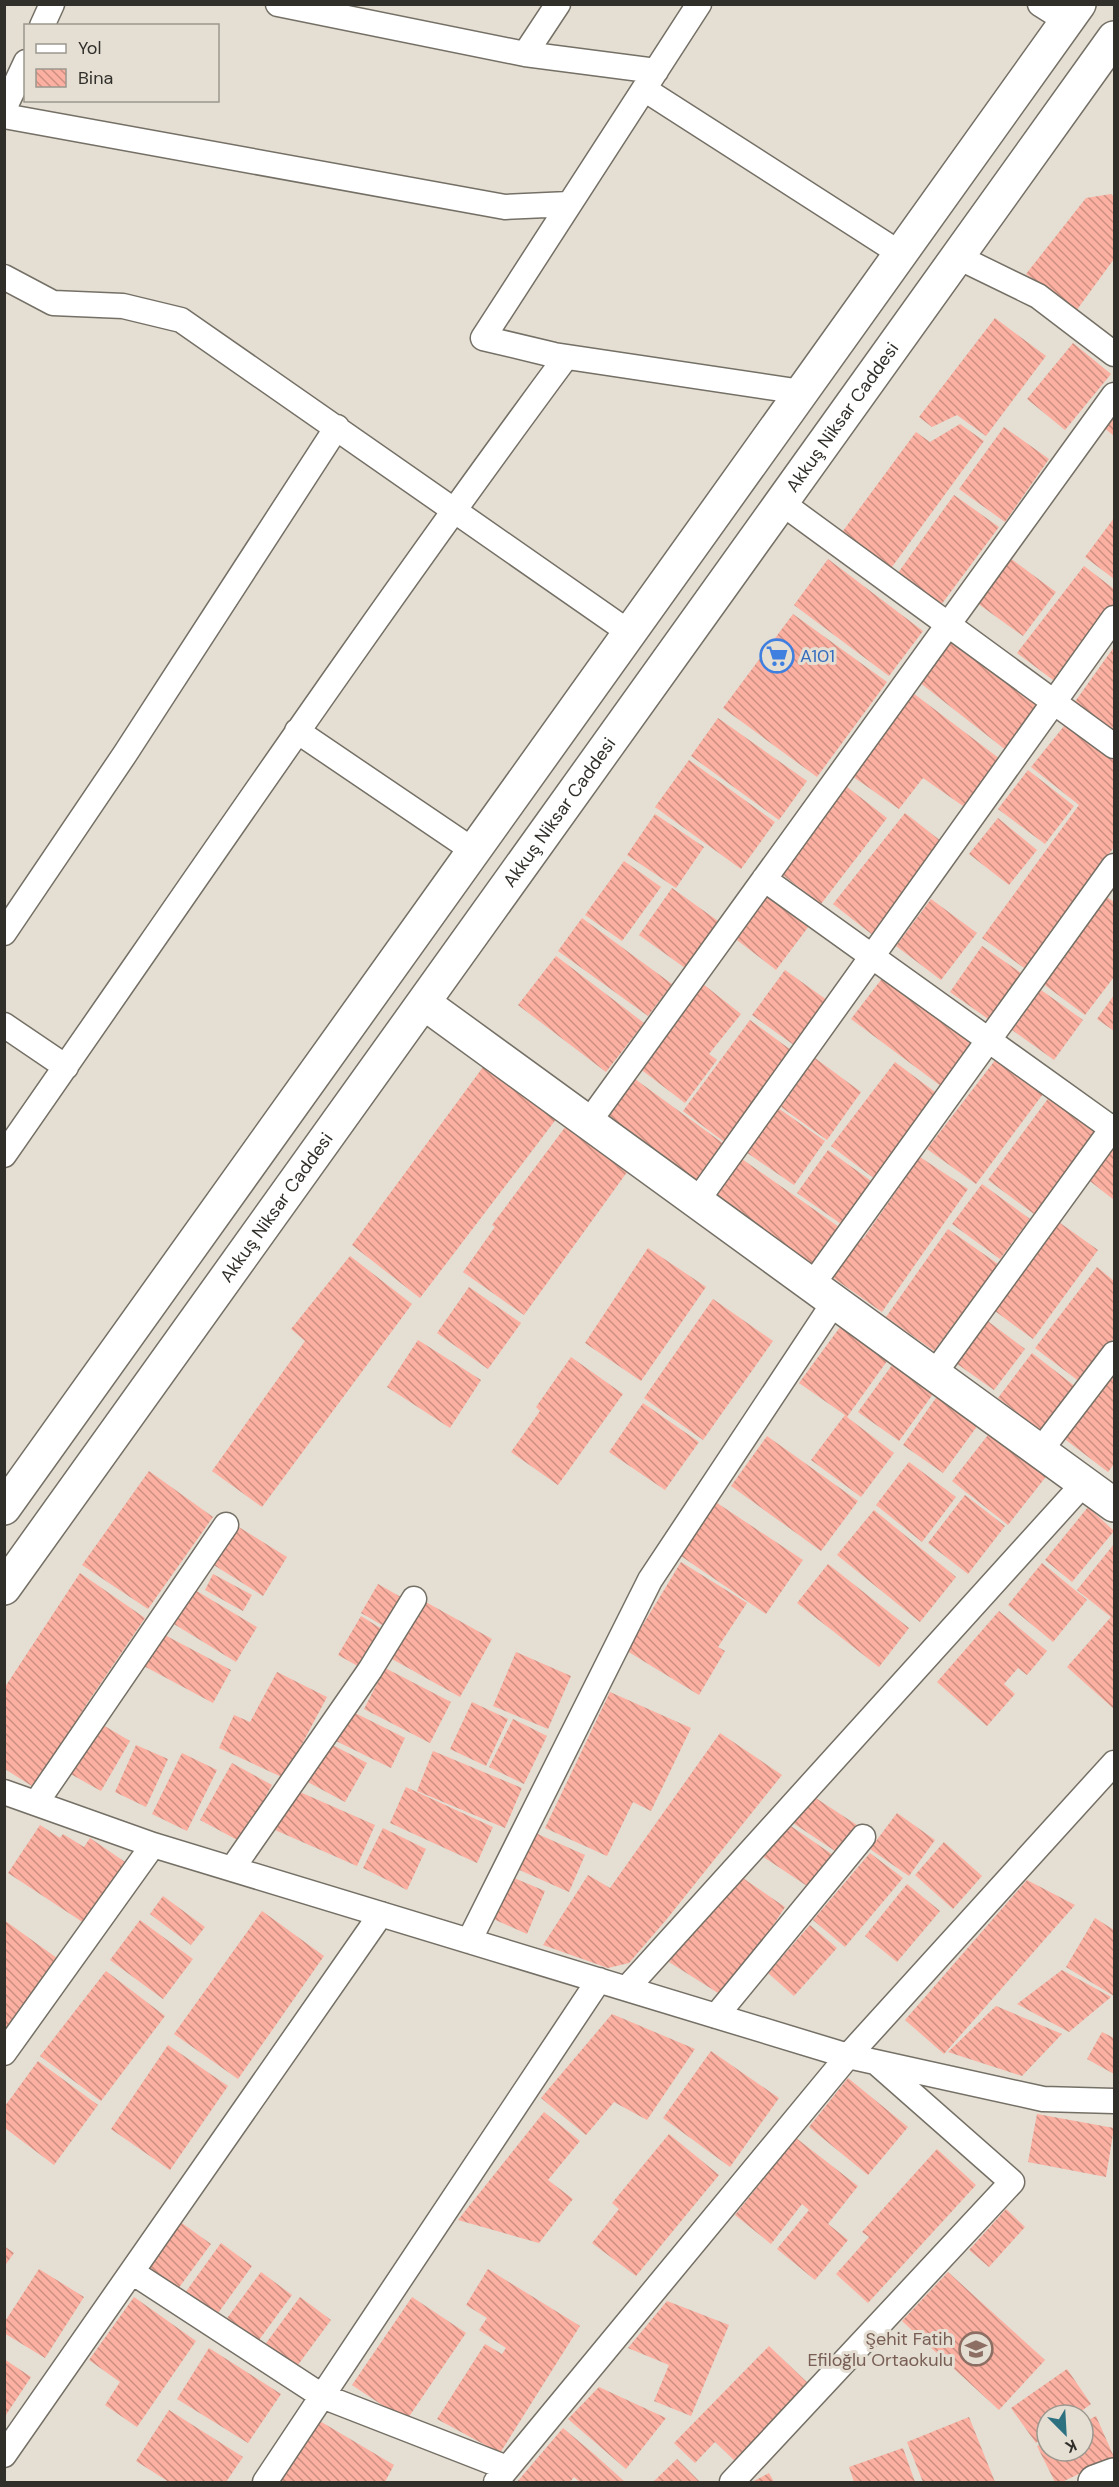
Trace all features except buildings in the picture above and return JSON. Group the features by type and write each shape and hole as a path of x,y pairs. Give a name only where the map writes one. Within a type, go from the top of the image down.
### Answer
{"main road":[{"path":"4,1508 1073,13"},
{"name":"Akkuş Niksar Caddesi","path":"4,1588 1114,38"},
{"path":"424,1003 1114,1505"},
{"path":"1095,2482 1114,2475"}],"street":[{"path":"43,24 52,4"},
{"path":"278,4 341,10 525,54 650,80 901,254"},
{"path":"525,54 558,4"},
{"path":"699,4 483,338 566,357 802,392"},
{"path":"1040,4 1073,13"},
{"path":"4,109 24,66"},
{"path":"4,116 505,207 569,204"},
{"path":"958,257 1038,296 1114,354"},
{"path":"4,277 53,303 123,306 181,320 454,508 630,633"},
{"path":"4,1155 454,508 566,357"},
{"path":"588,1123 1114,395"},
{"path":"4,933 125,754 337,427"},
{"path":"783,503 1114,746"},
{"path":"697,1201 1053,700 1114,618"},
{"path":"297,731 474,851"},
{"path":"470,1941 650,1580 824,1293 988,1041 1114,866"},
{"path":"764,879 988,1041 1114,1128 934,1374"},
{"path":"4,1025 66,1067"},
{"path":"1040,1451 1114,1354"},
{"path":"627,1989 1084,1483"},
{"path":"36,1803 226,1525"},
{"path":"232,1869 370,1670 414,1599"},
{"path":"132,2272 322,2396 502,2475 848,2056 1114,1763"},
{"path":"4,1792 153,1845 848,2056 1043,2099 1114,2101"},
{"path":"716,2016 863,1837"},
{"path":"4,2053 153,1845"},
{"path":"4,2455 381,1914"},
{"path":"265,2482 599,1980"},
{"path":"732,2482 1011,2182 875,2062"}],"place":[{"name":"A101","path":"777,656"},
{"name":"Şehit Fatih Efiloğlu Ortaokulu","path":"976,2349"}]}
